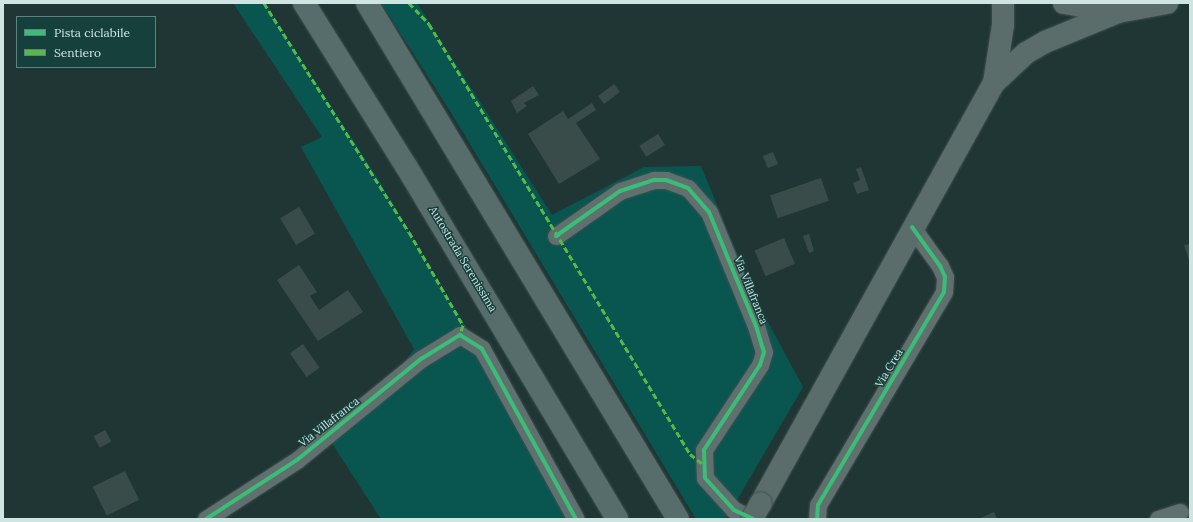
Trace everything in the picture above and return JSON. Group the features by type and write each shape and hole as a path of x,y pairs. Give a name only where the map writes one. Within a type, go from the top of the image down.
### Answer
{"highway":[{"name":"Autostrada Serenissima","path":"304,3 410,173 617,519"},
{"path":"367,3 678,519"}],"main road":[{"path":"994,83 1003,25 1003,3"},
{"path":"1064,3 1118,12"},
{"path":"755,514 912,227 994,83 1026,53 1045,42 1118,12 1167,3"}],"street":[{"name":"Via Villafranca","path":"556,236 620,191 654,180 666,180 688,188 709,212 756,326 764,352 760,365 704,450 705,478 734,510 755,514"},
{"name":"Via Crea","path":"817,519 818,506 944,292 945,277 940,266 912,227"},
{"name":"Via Villafranca","path":"206,519 297,460 421,359 460,335 482,349 576,519"},
{"path":"1158,519 1180,512"}],"shaded area":[{"path":"233,3 265,3 380,182 580,519 381,519 328,437 396,374 414,349 301,147 322,137"},
{"path":"381,3 417,3 552,215 644,167 701,166 755,298 803,387 726,519 696,519 450,111"}],"building":[{"path":"614,84 620,92 604,104 598,96"},
{"path":"533,86 539,95 524,103 527,106 517,113 511,101"},
{"path":"592,103 596,110 576,123 600,159 559,184 528,134 563,111 568,119"},
{"path":"658,134 665,145 646,157 639,146"},
{"path":"773,152 778,164 768,168 763,156"},
{"path":"861,167 869,190 857,194 853,183 860,180 856,169"},
{"path":"821,178 829,201 778,218 770,196"},
{"path":"299,207 315,234 296,245 280,218"},
{"path":"809,234 814,251 809,253 803,236"},
{"path":"784,238 795,264 765,276 755,251"},
{"path":"1190,244 1190,263 1184,245"},
{"path":"299,265 317,292 310,296 319,310 348,290 363,312 318,341 277,280"},
{"path":"303,344 320,368 307,377 290,353"},
{"path":"105,430 111,441 100,448 94,436"},
{"path":"125,471 139,500 107,516 93,487"},
{"path":"994,512 997,519 978,519"}],"marked path":[{"path":"264,3 409,232 463,325 460,335"},
{"path":"409,3 429,24 690,454 703,464"}],"cycle path":[{"path":"556,236 620,191 654,180 666,180 688,188 709,212 756,326 764,352 760,365 704,450 705,478 734,510 753,519"},
{"path":"817,519 818,505 944,292 945,277 940,266 912,227"},
{"path":"206,519 297,460 421,359 460,335 482,349 576,519"}]}
